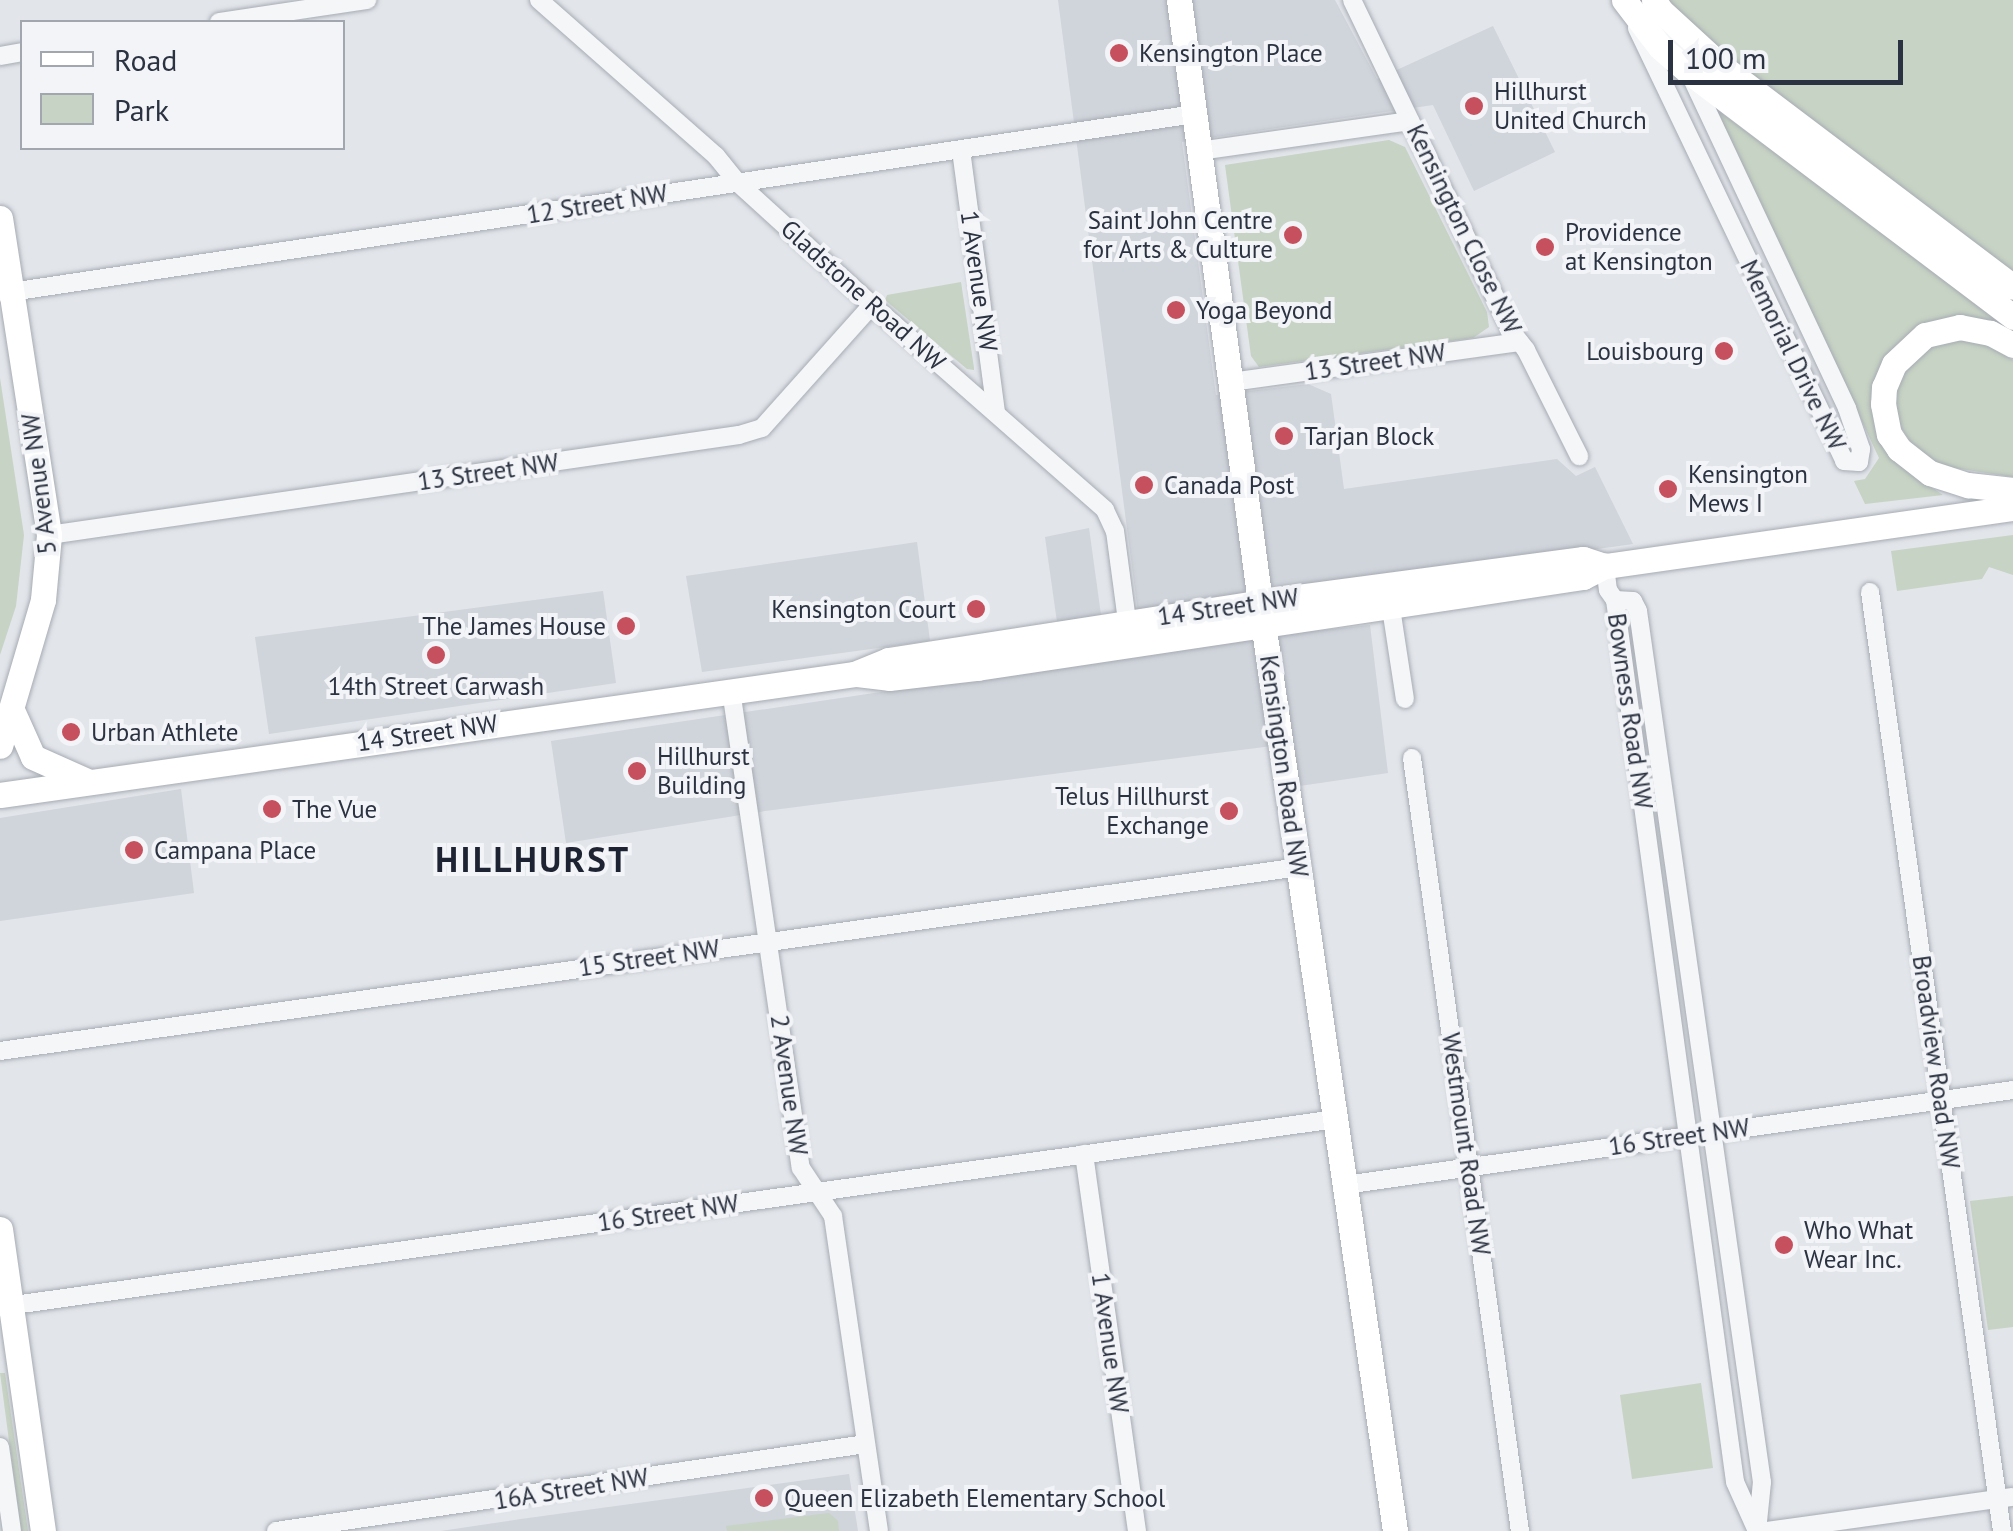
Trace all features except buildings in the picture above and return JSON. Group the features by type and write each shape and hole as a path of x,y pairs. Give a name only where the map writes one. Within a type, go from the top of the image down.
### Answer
{"main road":[{"name":"Kensington Road NW","path":"1179,0 1262,614 1395,1531"},
{"name":"Memorial Drive NW","path":"1626,5 1688,71 2013,317"},
{"name":"Memorial Drive NW","path":"1657,6 1721,66 2013,287"},
{"name":"5 Avenue NW","path":"0,218 7,292 49,536 43,600 0,746"},
{"path":"2013,346 1990,334 1960,327 1925,335 1894,364 1884,387 1883,404 1890,434 1899,449 1930,473 1968,485 2013,490"},
{"name":"14 Street NW","path":"854,674 888,660 1127,621 1391,608 1583,577 1605,566 2013,508"},
{"name":"14 Street NW","path":"0,795 854,674 889,678 977,668 1583,559 1605,566"},
{"path":"12,710 34,757 88,782"},
{"path":"0,1229 5,1306 42,1531"}],"street":[{"path":"232,20 366,0"},
{"name":"Gladstone Road NW","path":"539,0 721,160 738,183 1112,519 1127,621"},
{"name":"Kensington Close NW","path":"1352,0 1579,456"},
{"name":"Memorial Drive NW","path":"1626,5 1844,461 1859,462 1861,449 1847,408 1657,6"},
{"name":"12 Street NW","path":"7,292 1195,114"},
{"path":"1200,151 1410,121"},
{"name":"1 Avenue NW","path":"961,150 996,412"},
{"name":"13 Street NW","path":"49,536 739,436 762,428 872,306"},
{"name":"13 Street NW","path":"1230,382 1520,342"},
{"path":"1605,566 1608,590 1614,600"},
{"name":"Broadview Road NW","path":"1870,592 1942,1100 2005,1499 2002,1531"},
{"name":"Bowness Road NW","path":"1614,600 1634,601 1638,611 1709,1133 1762,1482 1757,1531 1735,1482 1614,600"},
{"path":"1391,608 1405,699"},
{"name":"2 Avenue NW","path":"731,690 801,1168 832,1216 879,1531"},
{"name":"Westmount Road NW","path":"1412,758 1520,1531"},
{"name":"15 Street NW","path":"0,1051 1299,867"},
{"name":"16 Street NW","path":"1346,1184 2013,1090"},
{"name":"16 Street NW","path":"5,1306 1336,1119"},
{"name":"1 Avenue NW","path":"1084,1154 1138,1531"},
{"name":"16A Street NW","path":"276,1531 866,1444"},
{"path":"0,1446 12,1531"},
{"path":"1767,1531 2005,1499"}],"shaded area":[{"path":"1058,0 1335,0 1377,79 1493,26 1555,152 1474,191 1433,105 1182,142 1216,395 1308,384 1331,394 1344,489 1557,459 1576,476 1595,467 1633,544 1138,613"},
{"path":"1089,528 1101,615 1057,622 1045,537"},
{"path":"917,542 930,641 702,672 686,576"},
{"path":"603,591 616,683 269,734 255,637"},
{"path":"1370,625 1388,773 1286,788 1279,745 765,811 566,843 551,741 1237,639"},
{"path":"181,789 194,893 0,921 0,818"},
{"name":"Queen Elizabeth Elementary School","path":"849,1474 858,1531 441,1531 521,1519"}],"green space":[{"path":"1665,0 2013,0 2013,274 1761,86"},
{"path":"1716,109 2013,330 2013,334 1949,320 1873,394 1928,485 1943,495 1865,504 1854,481 1865,479 1879,458"},
{"path":"1389,140 1405,147 1487,312 1489,327 1473,338 1259,367 1251,356 1225,165"},
{"path":"961,282 974,370 967,369 885,300 887,295"},
{"path":"1952,338 1980,341 2013,360 2013,477 1941,466 1912,445 1895,418 1893,398 1898,378 1921,350"},
{"path":"0,378 24,535 16,606 0,655"},
{"path":"2013,535 2013,575 1989,567 1982,579 1897,591 1891,551"},
{"path":"2013,1196 2013,1327 1988,1330 1970,1201"},
{"path":"0,1373 5,1373 28,1531 21,1531"},
{"path":"1701,1383 1713,1468 1632,1479 1620,1395"},
{"path":"829,1513 838,1521 839,1531 727,1531 726,1526"}],"place":[{"name":"Kensington Place","path":"1119,53"},
{"name":"Hillhurst United Church","path":"1474,106"},
{"name":"Saint John Centre for Arts & Culture","path":"1293,235"},
{"name":"Providence at Kensington","path":"1545,247"},
{"name":"Yoga Beyond","path":"1176,310"},
{"name":"Louisbourg","path":"1724,351"},
{"name":"Tarjan Block","path":"1284,436"},
{"name":"Canada Post","path":"1144,485"},
{"name":"Kensington Mews I","path":"1668,489"},
{"name":"Kensington Court","path":"976,609"},
{"name":"The James House","path":"626,626"},
{"name":"14th Street Carwash","path":"436,655"},
{"name":"Urban Athlete","path":"71,732"},
{"name":"Hillhurst Building","path":"637,771"},
{"name":"The Vue","path":"272,809"},
{"name":"Telus Hillhurst Exchange","path":"1229,811"},
{"name":"Campana Place","path":"134,850"},
{"name":"Who What Wear Inc.","path":"1784,1245"},
{"name":"Queen Elizabeth Elementary School","path":"764,1498"}],"district":[{"name":"HILLHURST","path":"533,859"}]}
